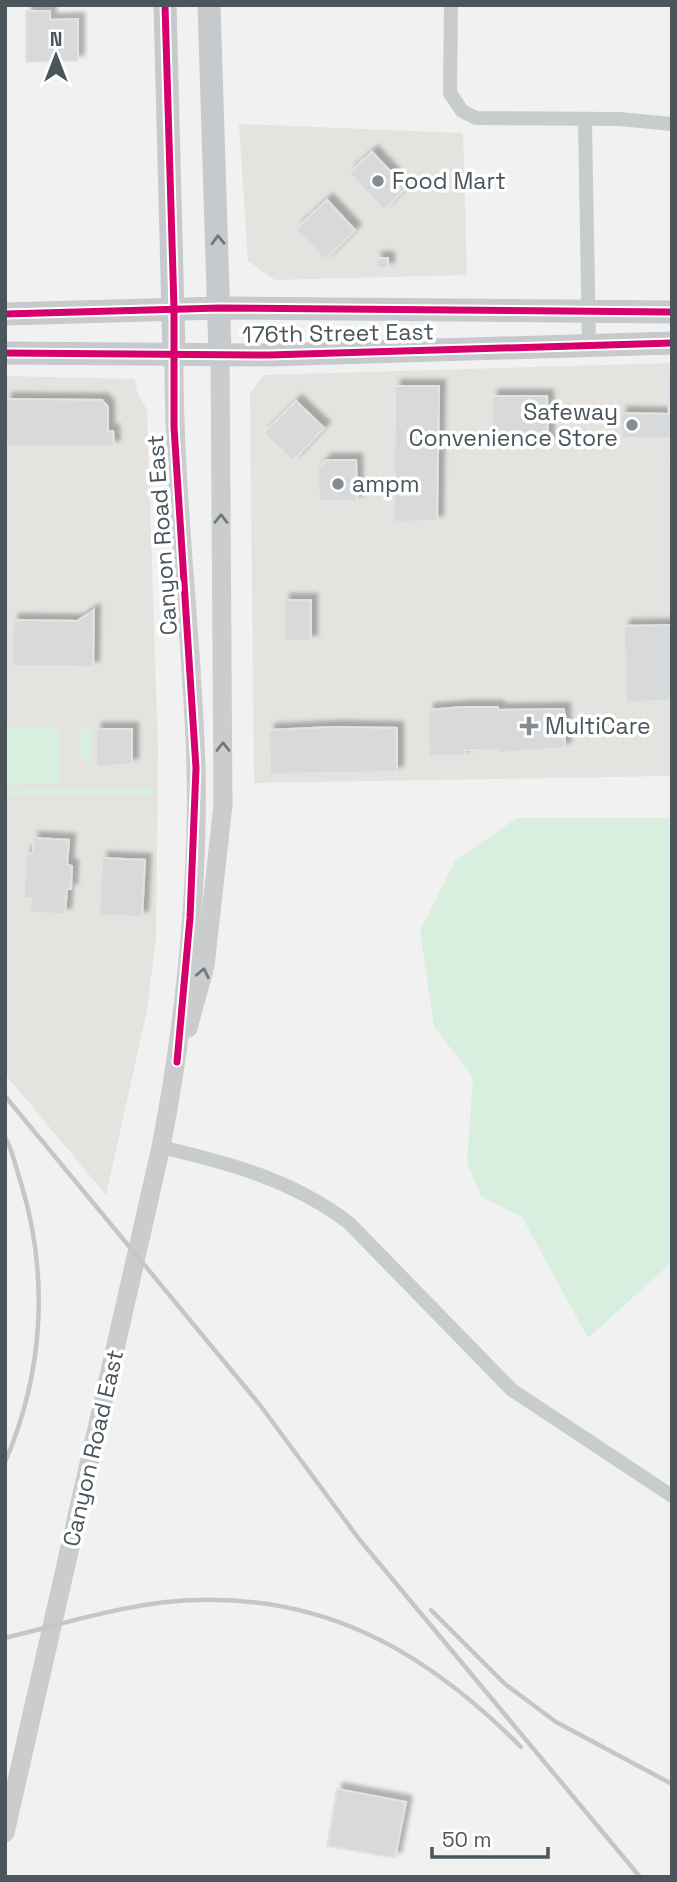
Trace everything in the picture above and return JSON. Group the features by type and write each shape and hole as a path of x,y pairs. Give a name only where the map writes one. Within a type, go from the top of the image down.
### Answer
{"main road":[{"name":"Canyon Road East","path":"5,1833 161,1147 177,1062 190,918 196,768 174,427 174,309 165,5"},
{"name":"Canyon Road East","path":"177,1062 205,966 223,805 220,308 209,5"},
{"name":"176th Street East","path":"5,314 220,308 672,312"},
{"name":"176th Street East","path":"5,353 220,354 672,343"}],"street":[{"path":"451,5 450,93 462,111 476,118 585,121 620,119 672,124"},
{"path":"585,121 589,346"},
{"path":"161,1147 259,1174 293,1186 321,1202 349,1223 512,1390 672,1496"}],"shaded area":[{"path":"239,124 463,133 467,275 275,280 248,261"},
{"path":"672,363 672,776 254,783 250,393 264,375"},
{"path":"5,376 135,379 137,392 147,410 158,750 156,938 147,1010 106,1195 5,1074"}],"green space":[{"path":"5,726 60,727 60,784 5,785"},
{"path":"79,729 92,729 91,763 80,758"},
{"path":"5,789 153,790 152,795 7,794"},
{"path":"517,818 672,818 672,1262 588,1338 522,1217 482,1197 467,1163 473,1077 434,1027 420,931 455,861"}],"building":[{"path":"26,11 50,11 50,20 78,19 78,61 26,62"},
{"name":"Food Mart","path":"372,152 406,188 384,210 349,173"},
{"path":"327,200 355,230 325,260 296,229"},
{"path":"376,258 388,258 388,268 377,268"},
{"path":"672,383 671,469 670,438 622,438 621,413 669,414 668,384"},
{"path":"395,386 439,386 437,521 394,522"},
{"path":"492,396 547,396 548,444 492,445"},
{"path":"6,399 102,400 108,407 108,431 113,431 114,446 5,447"},
{"path":"296,401 324,428 293,461 264,433"},
{"name":"ampm","path":"326,460 356,460 357,501 319,501 318,468"},
{"path":"284,600 311,600 311,641 284,641"},
{"path":"94,610 93,667 12,666 13,620 77,621"},
{"path":"672,625 672,701 626,702 624,626"},
{"path":"498,707 498,710 564,709 565,748 498,753 498,750 465,750 465,756 429,756 428,710"},
{"path":"397,728 397,772 270,774 269,730"},
{"path":"96,729 132,729 132,764 96,767"},
{"path":"33,838 69,840 67,865 72,866 71,889 67,889 65,914 30,913 31,898 24,898 26,853 33,853"},
{"path":"102,858 145,860 142,917 99,915"},
{"path":"337,1789 406,1802 395,1858 327,1846"}],"railway":[{"path":"5,1096 260,1405 359,1539 640,1877"},
{"path":"5,1137 30,1218 39,1288 35,1358 18,1428 5,1462"},
{"path":"5,1638 106,1613 166,1602 219,1600 269,1604 317,1615 361,1631 403,1653 444,1680 483,1711 521,1747"},
{"path":"431,1610 505,1684 556,1722 672,1784"}],"cycle path":[{"path":"165,5 174,309 174,427 196,768 190,918 177,1062"},
{"path":"5,314 220,308 672,312"},
{"path":"5,353 269,355 672,343"}],"place":[{"name":"Food Mart","path":"378,181"},
{"name":"Safeway Convenience Store","path":"632,425"},
{"name":"ampm","path":"338,484"},
{"name":"MultiCare","path":"529,726"}]}
